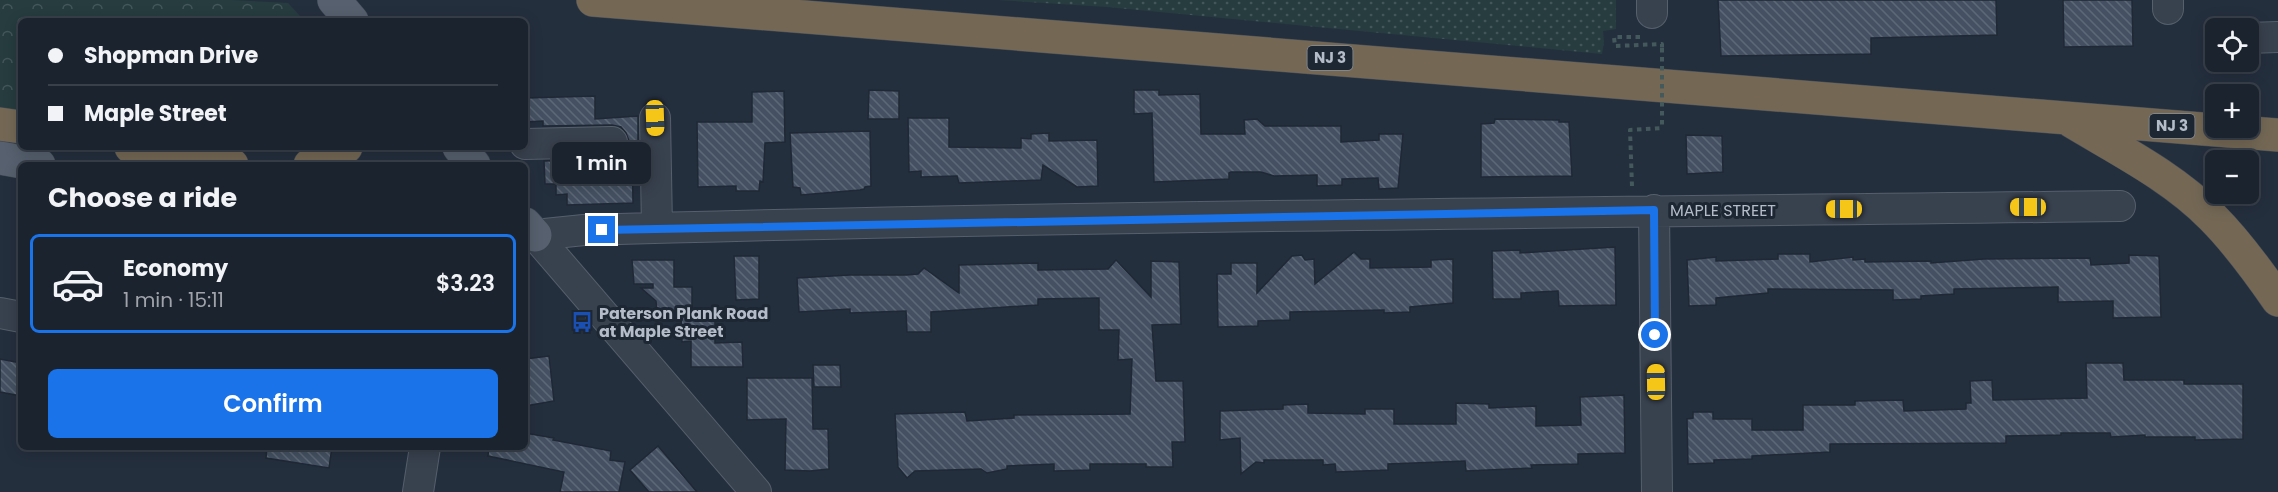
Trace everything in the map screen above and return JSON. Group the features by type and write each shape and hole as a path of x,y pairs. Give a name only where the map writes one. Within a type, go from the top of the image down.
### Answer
{"highway":[{"name":"NJ 3","path":"593,0 2278,135"},
{"path":"2067,118 2169,181 2211,216 2243,251 2278,300"},
{"path":"0,124 18,127"},
{"path":"148,150 215,162"},
{"path":"317,162 342,150"}],"main road":[{"path":"462,150 472,162"},
{"path":"0,158 22,162"}],"street":[{"path":"2259,38 2278,37"},
{"path":"655,118 657,228"},
{"path":"528,144 612,142"},
{"path":"1643,201 1657,492"},
{"name":"MAPLE STREET","path":"528,231 1643,201 2120,206"},
{"path":"528,231 756,492"},
{"path":"0,313 18,316"},
{"path":"418,492 425,450"}],"path":[{"path":"1643,201 1630,130 1662,128 1662,48"}],"green space":[{"path":"0,0 231,0 288,3 300,16 298,18 18,18 18,110 0,107"},
{"path":"998,0 1616,0 1616,29 1603,31 1602,54 1107,7"}],"building":[{"path":"1718,0 1996,0 1997,35 1871,38 1871,54 1721,56"},
{"path":"2063,0 2132,0 2133,46 2064,47"},
{"path":"869,90 899,91 899,119 868,119"},
{"path":"1134,90 1159,90 1159,95 1200,94 1201,134 1245,134 1244,120 1257,119 1265,126 1341,126 1341,142 1379,140 1379,134 1403,134 1398,188 1379,189 1378,178 1342,179 1342,185 1317,186 1317,175 1274,176 1261,172 1231,172 1229,179 1154,182 1152,113 1134,114"},
{"path":"784,91 785,142 765,143 763,182 760,181 759,191 736,191 736,186 698,187 697,122 752,122 752,92"},
{"path":"595,96 595,119 638,116 638,145 632,145 633,203 567,205 567,194 556,195 556,184 545,184 544,161 613,159 627,151 629,141 621,127 612,125 543,126 543,121 528,122 528,98"},
{"path":"908,118 949,118 949,147 1021,148 1021,138 1031,139 1031,134 1049,133 1049,141 1097,140 1098,186 1077,187 1043,165 1041,180 959,183 957,176 921,177 921,171 909,172"},
{"path":"1495,119 1569,122 1572,176 1481,177 1481,124 1494,123"},
{"path":"870,131 871,186 860,190 801,195 800,188 793,187 790,133"},
{"path":"1686,135 1722,136 1723,172 1687,174"},
{"path":"1615,247 1616,305 1559,306 1558,291 1521,293 1521,299 1493,299 1492,251 1520,250 1520,253"},
{"path":"1354,252 1361,259 1370,259 1370,268 1431,267 1431,260 1453,259 1453,303 1410,307 1410,312 1384,313 1384,310 1290,312 1290,320 1258,321 1258,326 1218,327 1217,274 1231,274 1231,263 1257,263 1257,293 1292,256 1302,255 1305,260 1314,259 1315,284"},
{"path":"1778,254 1810,254 1810,262 1853,257 1853,260 1865,259 1865,262 1931,261 1931,263 1984,259 2090,258 2091,265 2129,263 2129,255 2159,256 2161,317 2113,318 2113,301 2058,302 2058,287 1954,289 1954,294 1893,300 1893,290 1768,289 1768,293 1716,298 1716,305 1689,306 1687,260 1716,257 1716,261 1778,259"},
{"path":"734,256 759,256 759,299 736,300"},
{"path":"632,260 674,260 674,287 692,287 692,311 674,311 674,317 668,312 657,312 656,301 641,288 653,288 653,284 634,284"},
{"path":"1116,260 1151,297 1151,261 1179,262 1181,324 1152,325 1156,381 1183,381 1185,442 1172,442 1173,467 1146,467 1146,464 1090,464 1090,470 1054,471 1054,464 1007,466 1007,469 987,473 981,469 915,471 907,478 898,467 895,414 965,412 967,421 1014,418 1014,415 1130,414 1132,359 1118,360 1119,330 1099,330 1099,298 1038,299 1038,305 931,312 931,332 907,332 906,311 850,313 850,309 799,312 797,278 906,275 918,274 924,268 959,293 959,265 1038,263 1038,270 1108,269"},
{"path":"715,314 715,343 742,342 743,367 691,367 691,341 682,342 681,315"},
{"path":"549,356 554,401 528,405 528,359"},
{"path":"0,359 18,362 18,395 0,392"},
{"path":"2086,363 2123,363 2124,380 2184,380 2184,384 2243,384 2243,439 2195,440 2195,437 2145,437 2145,435 2111,437 2110,433 2061,433 2061,435 2006,436 2006,443 1830,444 1830,452 1752,456 1752,459 1714,460 1714,463 1688,464 1687,419 1693,418 1693,412 1713,412 1713,419 1752,419 1752,430 1803,430 1803,405 1855,405 1855,401 1903,400 1904,411 1966,409 1966,403 1971,403 1970,381 1992,380 1993,400 2087,398"},
{"path":"813,365 840,365 841,387 814,387"},
{"path":"747,378 812,378 813,429 828,429 829,469 785,470 786,419 747,420"},
{"path":"1624,395 1625,453 1578,454 1578,464 1531,465 1532,468 1466,471 1465,461 1388,464 1388,470 1336,472 1335,464 1323,465 1323,460 1264,460 1264,463 1256,462 1241,474 1240,438 1220,440 1220,411 1283,409 1283,405 1308,404 1308,413 1365,414 1365,409 1394,409 1394,424 1456,424 1456,403 1489,404 1489,408 1536,406 1536,426 1581,425 1580,397"},
{"path":"528,434 611,451 610,460 625,462 619,492 560,492 564,472 488,456 489,450 528,450"},
{"path":"658,446 697,492 649,492 630,470"},
{"path":"267,450 332,450 329,468 266,458"}],"place":[{"name":"Paterson Plank Road at Maple Street","path":"582,322"}],"route":[{"path":"602,230 1654,210 1655,335"}]}
